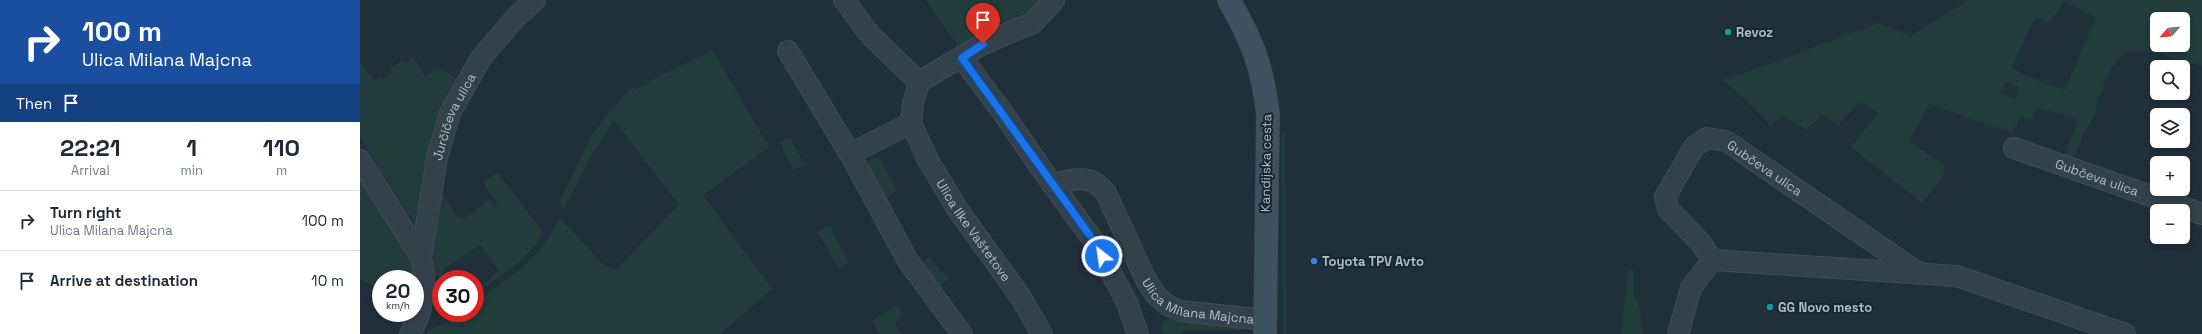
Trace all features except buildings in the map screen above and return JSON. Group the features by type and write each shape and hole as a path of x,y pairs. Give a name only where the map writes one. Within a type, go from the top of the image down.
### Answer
{"main road":[{"name":"Kandijska cesta","path":"1229,0 1252,42 1266,94 1268,114 1265,327"}],"street":[{"name":"Jurčičeva ulica","path":"421,257 437,158 450,113 481,58 515,18 535,0"},
{"path":"844,0 871,36 919,82"},
{"path":"850,154 911,123 913,103 919,82 962,58 983,44 1033,23 1054,0"},
{"path":"788,51 850,154 908,261 962,334"},
{"path":"962,58 1096,244 1127,303 1138,334"},
{"name":"Ulica Ilke Vaštetove","path":"911,123 928,160 946,192 1020,296 1042,334"},
{"name":"Gubčeva ulica","path":"1712,260 1701,243 1668,209 1665,196 1694,147 1707,138 1726,141 1918,273"},
{"name":"Gubčeva ulica","path":"2014,148 2202,214"},
{"path":"360,160 421,257 425,274 424,293 416,324 410,334"},
{"name":"Ulica Milana Majcna","path":"1052,184 1080,179 1090,180 1099,184 1106,193 1150,286 1166,305 1181,311 1265,327"},
{"path":"1678,334 1691,288 1712,260 1957,276 2126,334"}],"green space":[{"path":"926,0 1045,0 1040,8 1008,26 990,29 959,48"},
{"path":"1969,0 2202,0 2202,66 2190,63 2190,60 2181,60 2154,53 2124,53 2111,69 2098,99 2095,116 2084,132 2073,159 2065,154 2078,120 2049,110 2036,108 2031,120 2021,116 2012,133 1929,104 1909,142 1946,165 1942,179 1922,203 1851,147 1878,113 1860,102 1838,125 1822,115 1806,130 1783,116 1771,125 1723,79 1762,67 1878,23 1910,36","holes":["2064,1 2096,17 2065,90 2025,76 2012,67 2035,17 2050,22","2006,82 2019,88 2015,99 2002,93"]},
{"path":"713,51 769,147 703,195 772,289 720,334 425,334 432,328 448,322 484,322 484,297 515,273 538,252 560,218 602,263 614,271 679,205 614,120 591,156 564,209 559,202 592,135 608,113 633,86 635,90 659,76"},
{"path":"414,56 425,77 437,68 449,73 462,83 417,227 368,151 360,134 360,62 374,81 381,76 383,79 392,73 389,69 403,60 405,63"},
{"path":"1282,133 1285,133 1286,334 1283,334"},
{"path":"790,138 805,165 793,170 780,142"},
{"path":"879,157 897,191 879,201 862,165"},
{"path":"497,172 543,232 530,252 522,260 484,288 484,283 499,271 480,245 442,270 434,270 432,246 438,186 456,216 465,218 490,199 498,210 493,197 483,183"},
{"path":"360,174 415,267 415,270 372,270 372,285 360,280"},
{"path":"830,226 849,263 839,269 817,231"},
{"path":"930,257 941,272 943,271 949,279 934,290 917,266"},
{"path":"1628,270 1634,271 1634,297 1638,301 1644,334 1621,334"},
{"path":"897,305 903,315 894,321 902,334 880,334 872,321"},
{"path":"1173,318 1241,327 1241,330 1182,330 1182,334 1164,334 1161,330 1163,320"}],"place":[{"name":"Revoz","path":"1728,32"},
{"name":"Toyota TPV Avto","path":"1314,261"},
{"name":"GG Novo mesto","path":"1770,307"}],"route":[{"path":"983,44 962,58 1070,207 1096,244 1102,256"}]}
